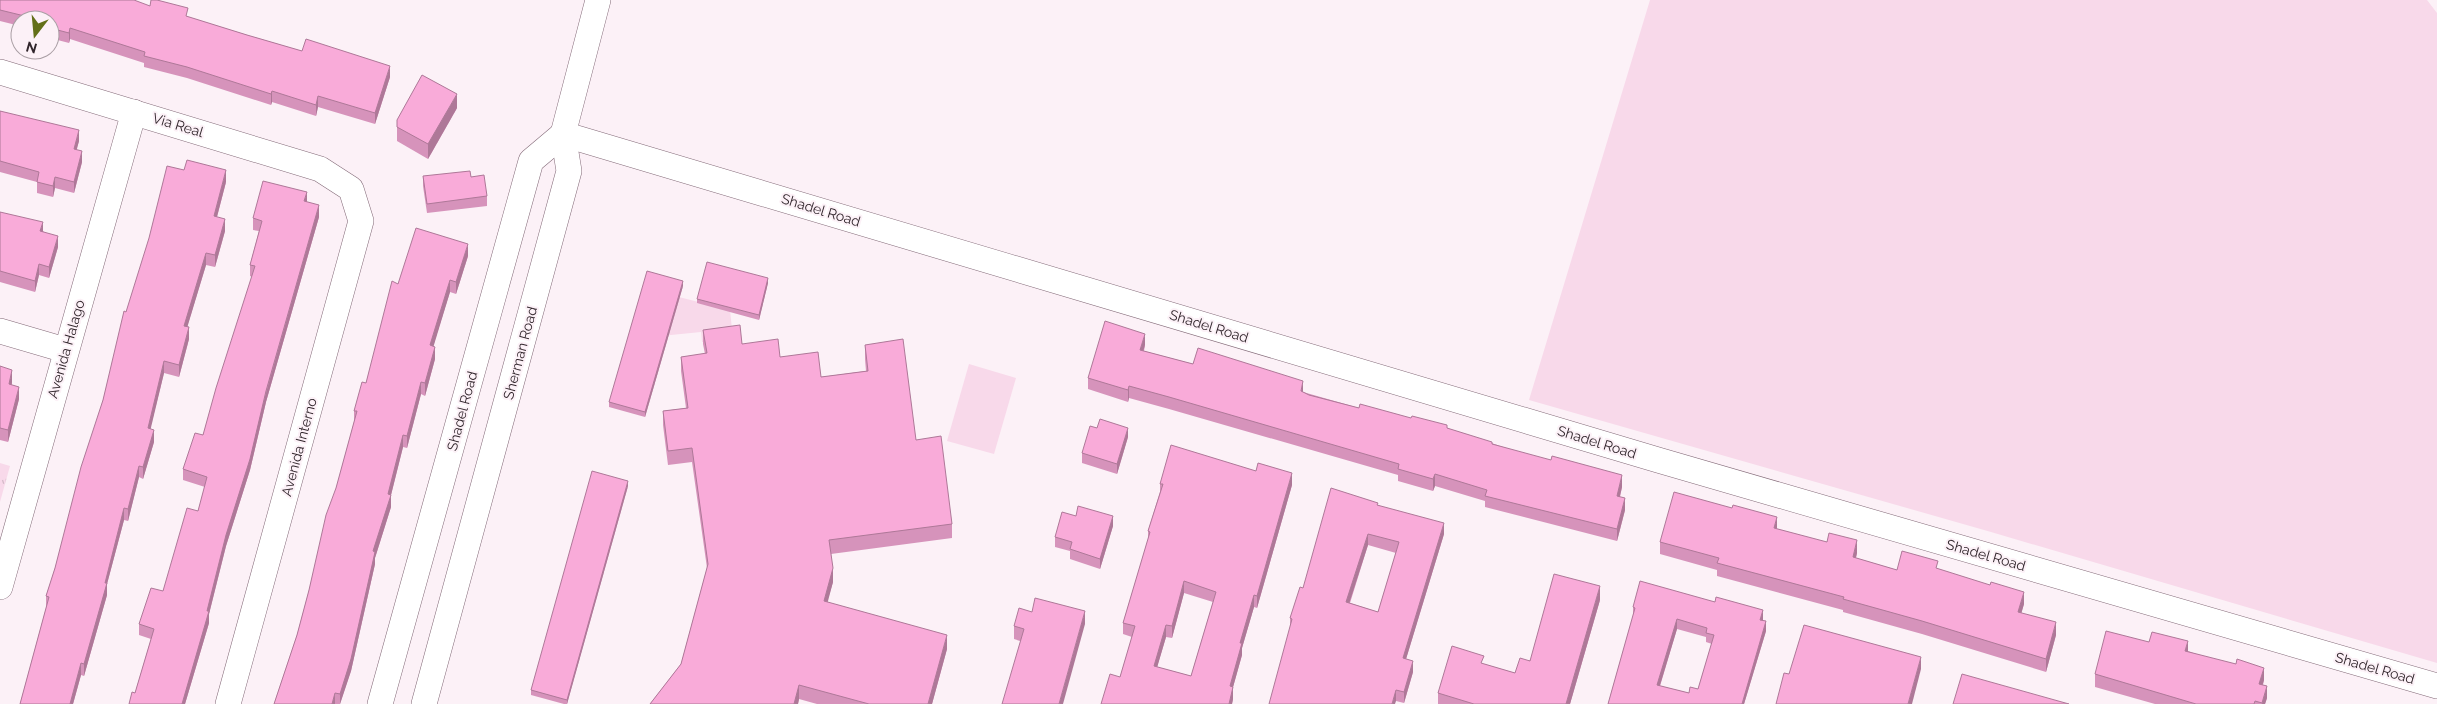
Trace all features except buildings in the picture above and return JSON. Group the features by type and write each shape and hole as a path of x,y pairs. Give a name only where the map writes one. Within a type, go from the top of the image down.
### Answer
{"street":[{"name":"Sherman Road","path":"424,704 569,171 563,134 598,0"},
{"name":"Via Real","path":"0,72 320,169 352,190"},
{"name":"Avenida Halago","path":"0,587 65,350 134,112"},
{"name":"Shadel Road","path":"380,704 464,405 492,294 531,161 563,134 1649,458 2437,686"},
{"name":"Avenida Interno","path":"228,704 361,221 352,190"},
{"path":"0,331 65,350"}],"green space":[{"path":"1650,0 2427,0 2437,13 2437,663 1991,532 1529,400"},
{"path":"671,295 730,310 733,339 702,342 701,332 661,336"},
{"path":"969,364 1016,378 994,454 947,441"},
{"path":"0,463 10,466 0,502"}]}
